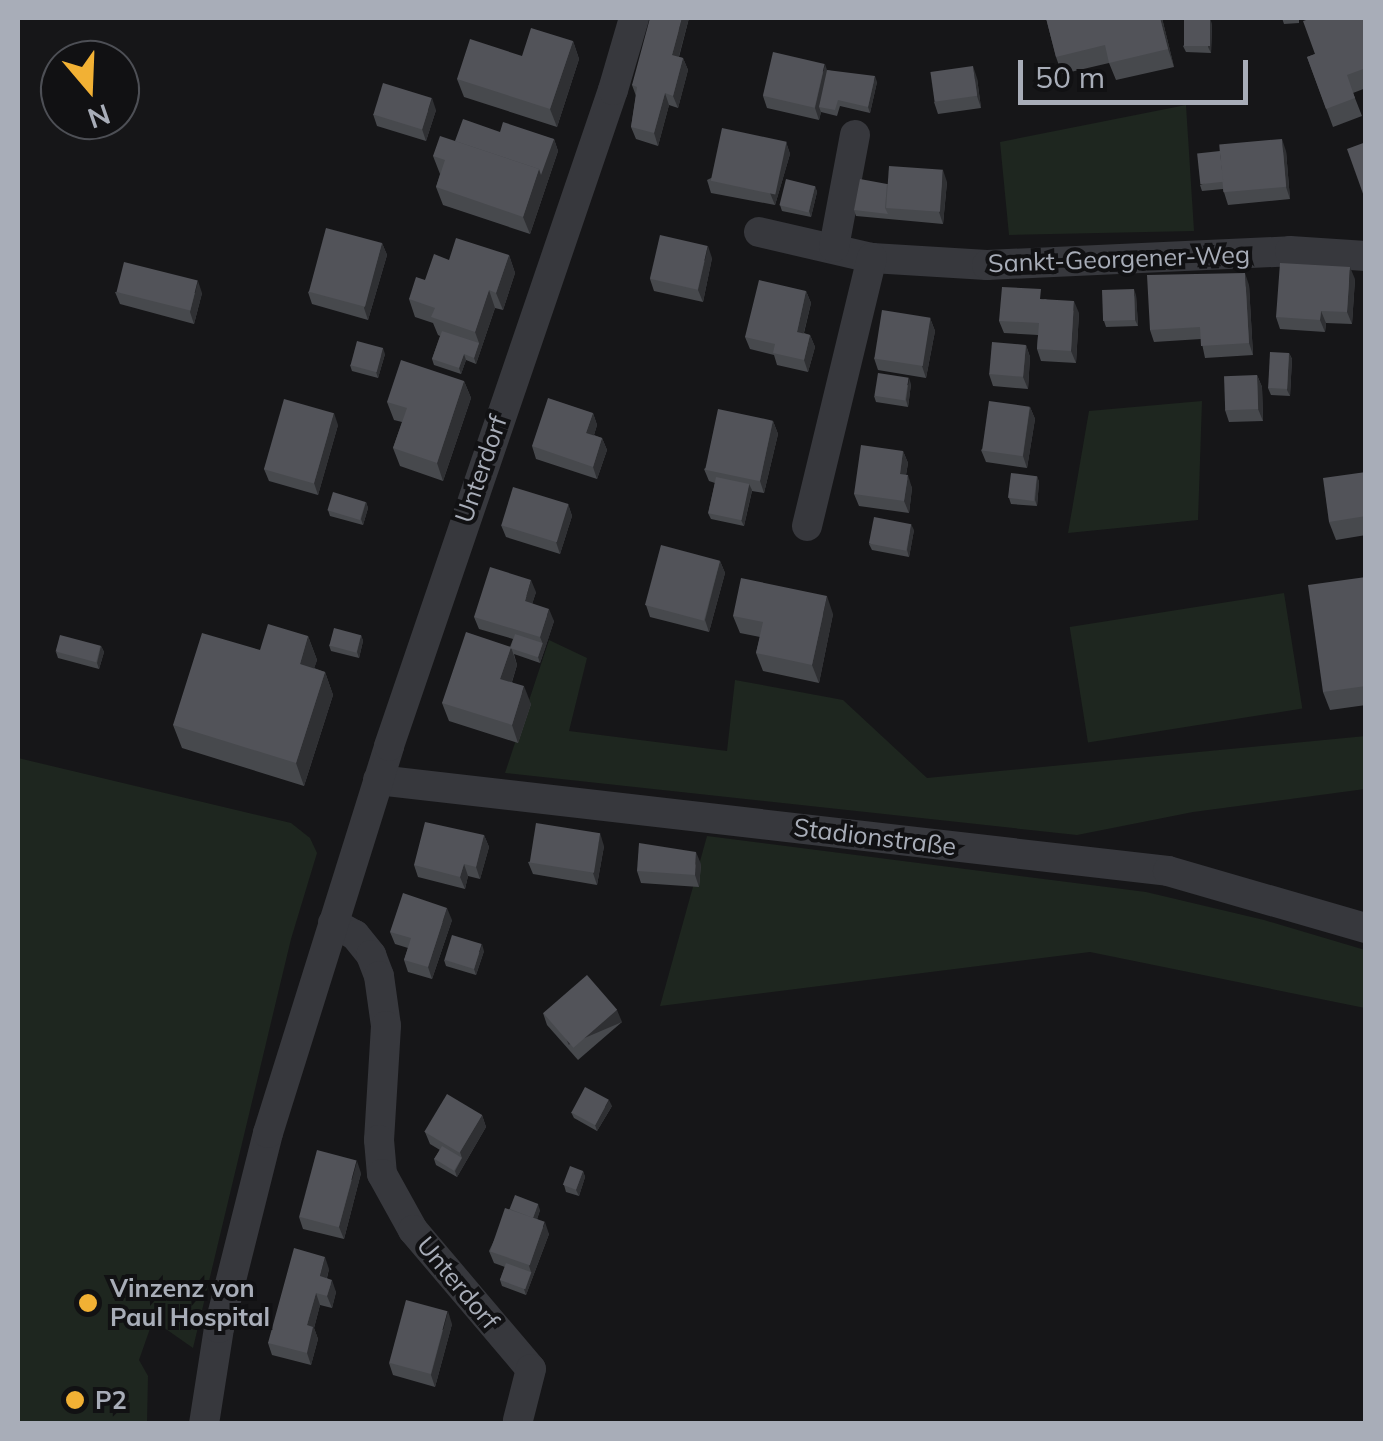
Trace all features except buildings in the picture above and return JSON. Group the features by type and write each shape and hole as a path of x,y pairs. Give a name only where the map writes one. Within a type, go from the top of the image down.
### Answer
{"street":[{"name":"Unterdorf","path":"204,1424 219,1328 268,1132 378,780 602,126 634,18"},
{"path":"834,247 855,135"},
{"name":"Sankt-Georgener-Weg","path":"759,232 872,258 987,265 1290,252 1366,256"},
{"path":"807,526 872,258"},
{"name":"Stadionstraße","path":"378,780 1168,871 1366,928"},
{"name":"Unterdorf","path":"333,923 355,934 371,955 379,976 386,1026 378,1140 382,1174 412,1230 531,1369 518,1420"}],"shaded area":[{"path":"1186,105 1194,231 1009,235 1000,142"},
{"path":"1202,401 1198,520 1068,533 1089,411"},
{"path":"1284,593 1302,709 1088,743 1070,627"},
{"path":"549,640 587,658 569,731 727,751 735,680 843,700 927,778 1366,736 1365,789 1193,812 1077,835 505,773"},
{"path":"18,758 291,823 310,838 317,853 291,939 193,1348 153,1320 139,1360 148,1376 147,1423 18,1423"},
{"path":"707,836 1146,892 1264,920 1365,950 1365,1008 1090,952 660,1006"}],"place":[{"name":"Vinzenz von Paul Hospital","path":"88,1303"},
{"name":"P2","path":"75,1400"}]}
